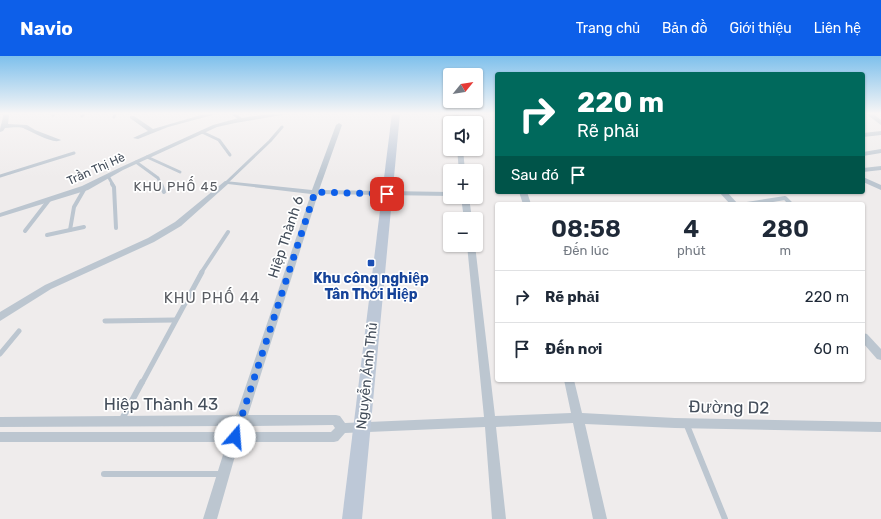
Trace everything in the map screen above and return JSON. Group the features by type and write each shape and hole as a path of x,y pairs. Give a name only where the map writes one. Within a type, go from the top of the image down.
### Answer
{"main road":[{"name":"Nguyễn Ảnh Thủ","path":"352,519 394,135"}],"street":[{"path":"43,135 58,140"},
{"path":"136,138 144,135"},
{"name":"Trần Thị Hè","path":"0,215 85,188 136,162 196,135"},
{"name":"Hiệp Thành 6","path":"210,519 240,421 315,192 336,135"},
{"path":"865,154 881,151"},
{"path":"865,170 881,168"},
{"path":"865,180 881,188"},
{"path":"0,317 48,287 151,240 178,224 227,182 315,192 443,194"},
{"path":"725,194 732,202"},
{"path":"471,252 490,422 499,519"},
{"path":"865,339 881,356"},
{"path":"569,382 600,519"},
{"name":"Hiệp Thành 43","path":"0,437 334,437 342,428 577,418"},
{"name":"Đường D2","path":"577,418 686,423 881,427"},
{"name":"Hiệp Thành 43","path":"0,422 336,420 342,428"}],"lane":[{"path":"209,135 218,138 224,144 230,155"},
{"path":"227,182 275,135"},
{"path":"0,176 74,153"},
{"path":"147,157 180,172"},
{"path":"136,162 158,178 164,192"},
{"path":"108,176 114,187 116,228"},
{"path":"70,230 74,207 85,188"},
{"path":"760,202 785,198 789,202"},
{"path":"25,231 49,200"},
{"path":"47,235 84,227"},
{"path":"121,421 200,275 228,232"},
{"path":"105,321 175,320"},
{"path":"0,354 19,331"},
{"path":"686,423 725,519"},
{"path":"104,474 223,474"}],"place":[{"name":"Khu công nghiệp Tân Thới Hiệp","path":"371,263"}],"district":[{"name":"KHU PHỐ 45","path":"176,186"},
{"name":"KHU PHỐ 44","path":"212,298"}],"route":[{"path":"235,437 315,192 387,194"}]}
